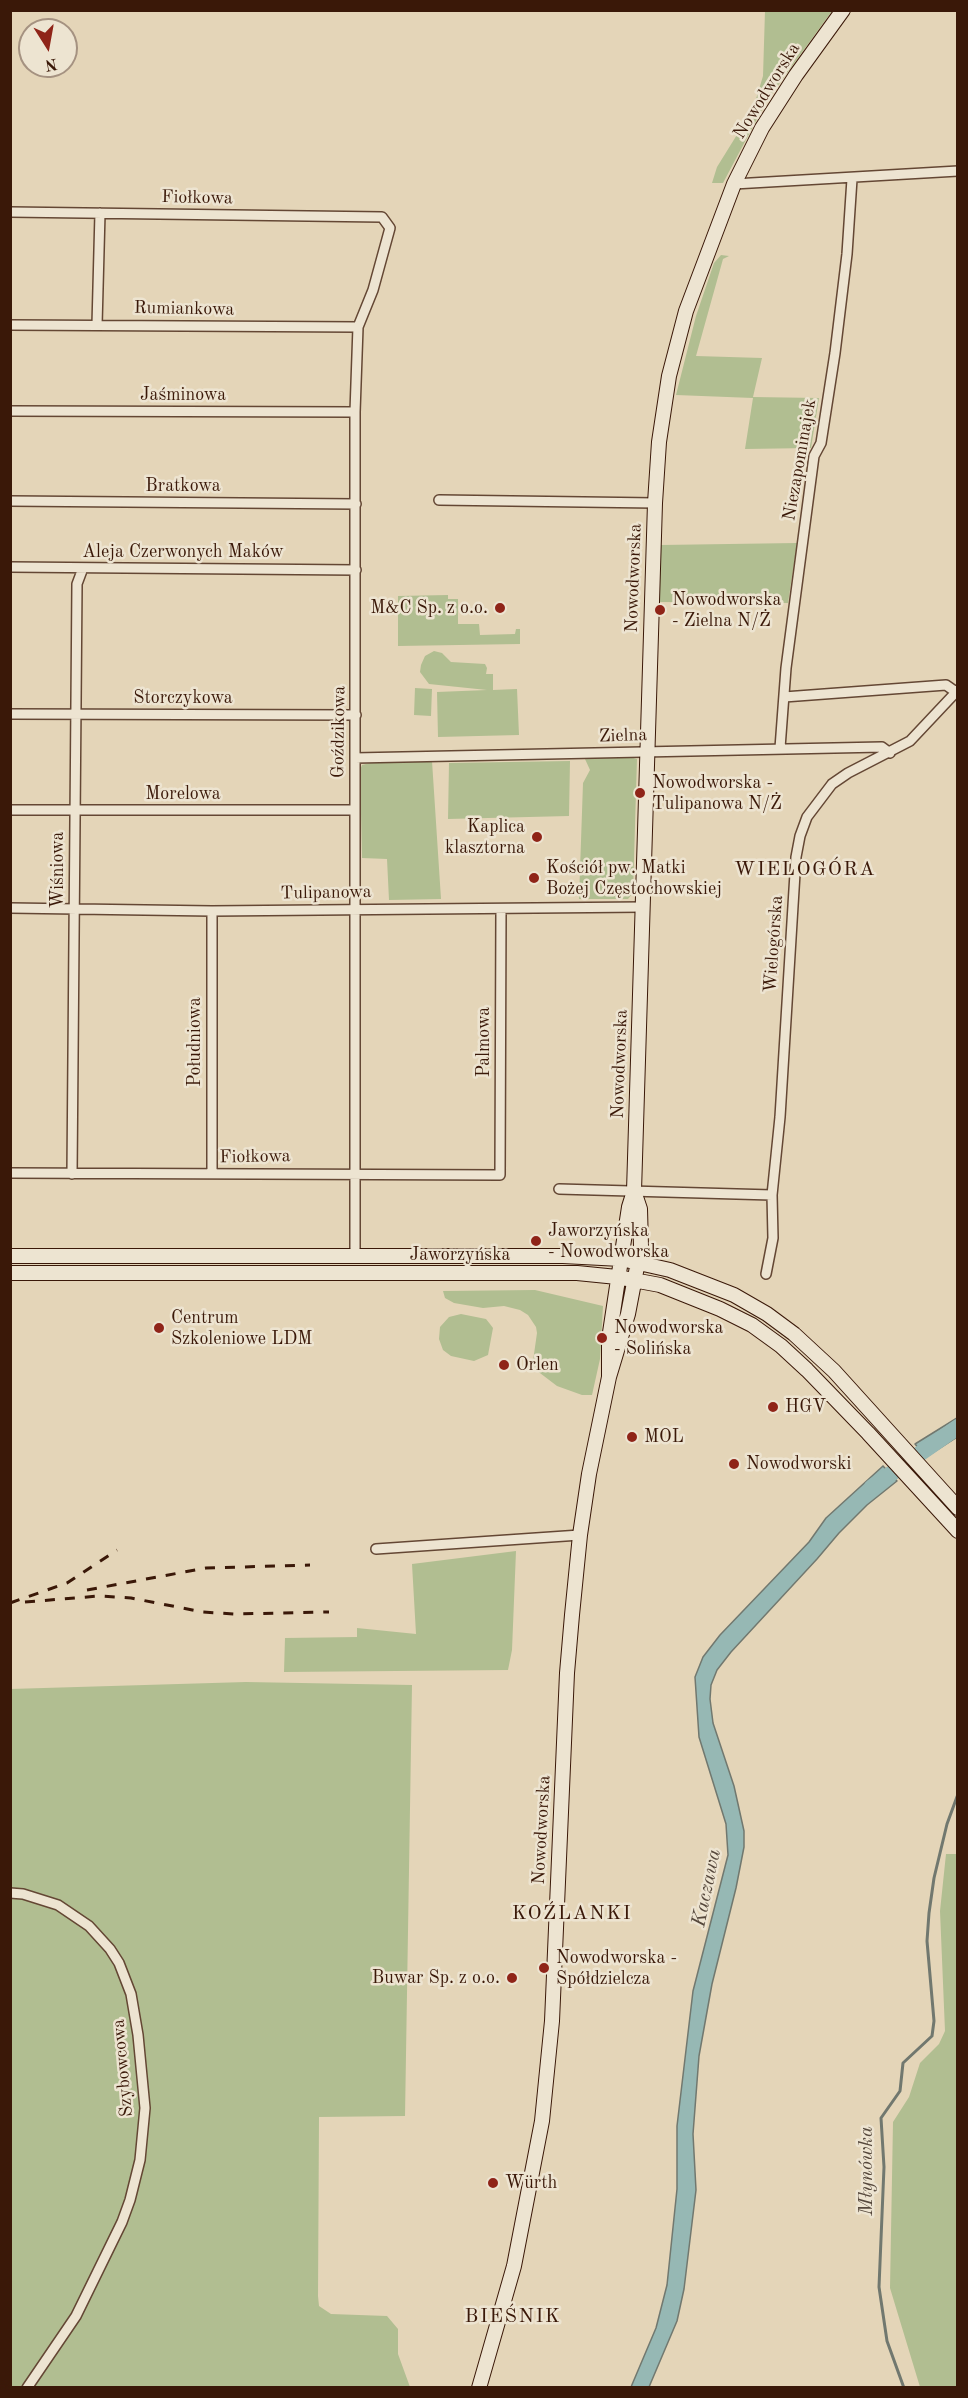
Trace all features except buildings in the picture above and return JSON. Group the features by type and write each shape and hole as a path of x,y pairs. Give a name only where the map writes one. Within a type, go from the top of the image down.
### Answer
{"street":[{"name":"Nowodworska","path":"609,1377 609,1339 617,1277 629,1207 634,1191 655,503 659,441 669,376 686,311 734,184 762,128 796,75 843,10"},
{"path":"734,184 852,179 957,171"},
{"name":"Niezapominajek","path":"780,748 786,668 813,456 821,443 835,353 847,254 852,179"},
{"name":"Fiołkowa","path":"10,212 382,217"},
{"path":"97,325 100,213"},
{"name":"Goździkowa","path":"355,1256 358,327 373,290 387,244 390,228 382,217"},
{"name":"Rumiankowa","path":"10,325 358,327"},
{"name":"Jaśminowa","path":"10,411 356,412"},
{"path":"439,500 655,503"},
{"name":"Bratkowa","path":"10,501 356,504"},
{"name":"Aleja Czerwonych Maków","path":"10,567 356,570"},
{"name":"Wiśniowa","path":"72,1174 77,584 83,567"},
{"path":"784,697 946,685 957,691"},
{"name":"Wielogórska","path":"766,1274 773,1238 772,1196 780,1117 796,857 800,836 807,817 832,784 848,773 910,741 957,691"},
{"name":"Storczykowa","path":"10,714 356,715"},
{"name":"Zielna","path":"355,758 882,747 890,753"},
{"name":"Morelowa","path":"10,810 355,810"},
{"name":"Tulipanowa","path":"10,908 212,911 643,907"},
{"name":"Palmowa","path":"500,1175 501,909"},
{"name":"Południowa","path":"212,911 212,1174"},
{"name":"Fiołkowa","path":"10,1173 500,1175"},
{"path":"559,1189 772,1196"},
{"name":"Nowodworska","path":"479,2388 514,2266 542,2121 552,2021 567,1673 580,1535 589,1474 609,1377 621,1342 641,1246 640,1209 634,1191"},
{"name":"Jaworzyńska","path":"10,1256 563,1256 638,1262 703,1281 767,1314 819,1355 957,1508"},
{"name":"Jaworzyńska","path":"10,1273 555,1273 617,1277 686,1294 752,1325 781,1346 880,1446 957,1531"},
{"path":"376,1549 580,1535"},
{"name":"Szybowcowa","path":"10,1893 42,1899 71,1912 99,1935 115,1956 131,1994 138,2035 145,2108 140,2160 122,2222 76,2316 27,2388"}],"green space":[{"path":"765,11 832,11 766,102 723,183 712,183 717,167 748,117 757,96 763,76"},
{"path":"721,255 729,256 723,259 696,356 762,358 753,397 819,398 811,448 745,449 753,398 676,395 696,316 714,263"},
{"path":"797,543 788,603 659,602 661,545"},
{"path":"448,595 448,599 458,599 458,624 479,624 480,635 515,634 516,629 520,629 520,644 398,646 398,596"},
{"path":"434,651 442,653 451,662 485,664 486,674 493,674 493,690 517,689 519,735 438,737 437,692 487,690 429,684 420,672 421,665 425,656"},
{"path":"415,688 432,689 431,716 414,715"},
{"path":"626,756 637,759 633,893 628,899 579,899 583,783 590,770 585,759"},
{"path":"432,761 441,899 389,900 387,859 362,858 360,770 362,765 370,763"},
{"path":"570,761 569,816 448,819 449,763"},
{"path":"535,1290 603,1306 600,1359 592,1395 582,1395 557,1386 536,1370 533,1361 537,1333 528,1315 520,1310 504,1306 483,1308 454,1303 445,1298 443,1291"},
{"path":"461,1314 486,1319 493,1328 488,1355 474,1361 451,1356 443,1350 439,1339 440,1327 449,1317"},
{"path":"516,1551 512,1650 508,1670 284,1672 285,1638 357,1637 357,1628 416,1634 412,1564"},
{"path":"246,1682 412,1685 405,2116 319,2117 318,2296 319,2306 331,2314 387,2316 398,2329 398,2354 410,2387 11,2387 10,1689"},
{"path":"946,1854 958,1854 957,2387 920,2387 890,2288 893,2122 909,2097 920,2063 939,2044 945,2031 940,1911"}],"water":[{"path":"957,1418 957,1437 926,1457 915,1444"},
{"path":"883,1466 897,1481 867,1505 839,1533 731,1652 717,1670 711,1685 713,1723 734,1786 744,1831 744,1847 712,1984 699,2056 693,2134 696,2190 684,2289 677,2321 649,2387 631,2387 656,2328 667,2285 677,2189 677,2126 693,1991 728,1855 726,1824 699,1737 695,1677 703,1657 720,1635 809,1542 826,1518"}],"waterway":[{"name":"Kaczawa","path":"872,1487 958,1427"},
{"name":"Młynówka","path":"904,2388 887,2341 879,2287 884,2167 881,2118 900,2091 903,2063 932,2036 934,2021 927,1941 929,1913 934,1878 947,1824 958,1794"}],"railway":[{"path":"10,1603 67,1583 117,1550"},
{"path":"87,1590 206,1568 310,1565"},
{"path":"25,1602 99,1596 131,1598 203,1612 235,1614 329,1612"}],"place":[{"name":"M&C Sp. z o.o.","path":"500,608"},
{"name":"Nowodworska - Zielna N/Ż","path":"660,610"},
{"name":"Nowodworska - Tulipanowa N/Ż","path":"640,793"},
{"name":"Kaplica klasztorna","path":"537,837"},
{"name":"Kościół pw. Matki Bożej Częstochowskiej","path":"534,878"},
{"name":"Jaworzyńska - Nowodworska","path":"536,1241"},
{"name":"Centrum Szkoleniowe LDM","path":"159,1328"},
{"name":"Nowodworska - Solińska","path":"602,1338"},
{"name":"Orlen","path":"504,1365"},
{"name":"HGV","path":"773,1407"},
{"name":"MOL","path":"632,1437"},
{"name":"Nowodworski","path":"734,1464"},
{"name":"Nowodworska - Spółdzielcza","path":"544,1968"},
{"name":"Buwar Sp. z o.o.","path":"512,1978"},
{"name":"Würth","path":"493,2183"}],"district":[{"name":"WIELOGÓRA","path":"805,870"},
{"name":"KOŹLANKI","path":"572,1914"},
{"name":"BIEŚNIK","path":"513,2317"}]}
